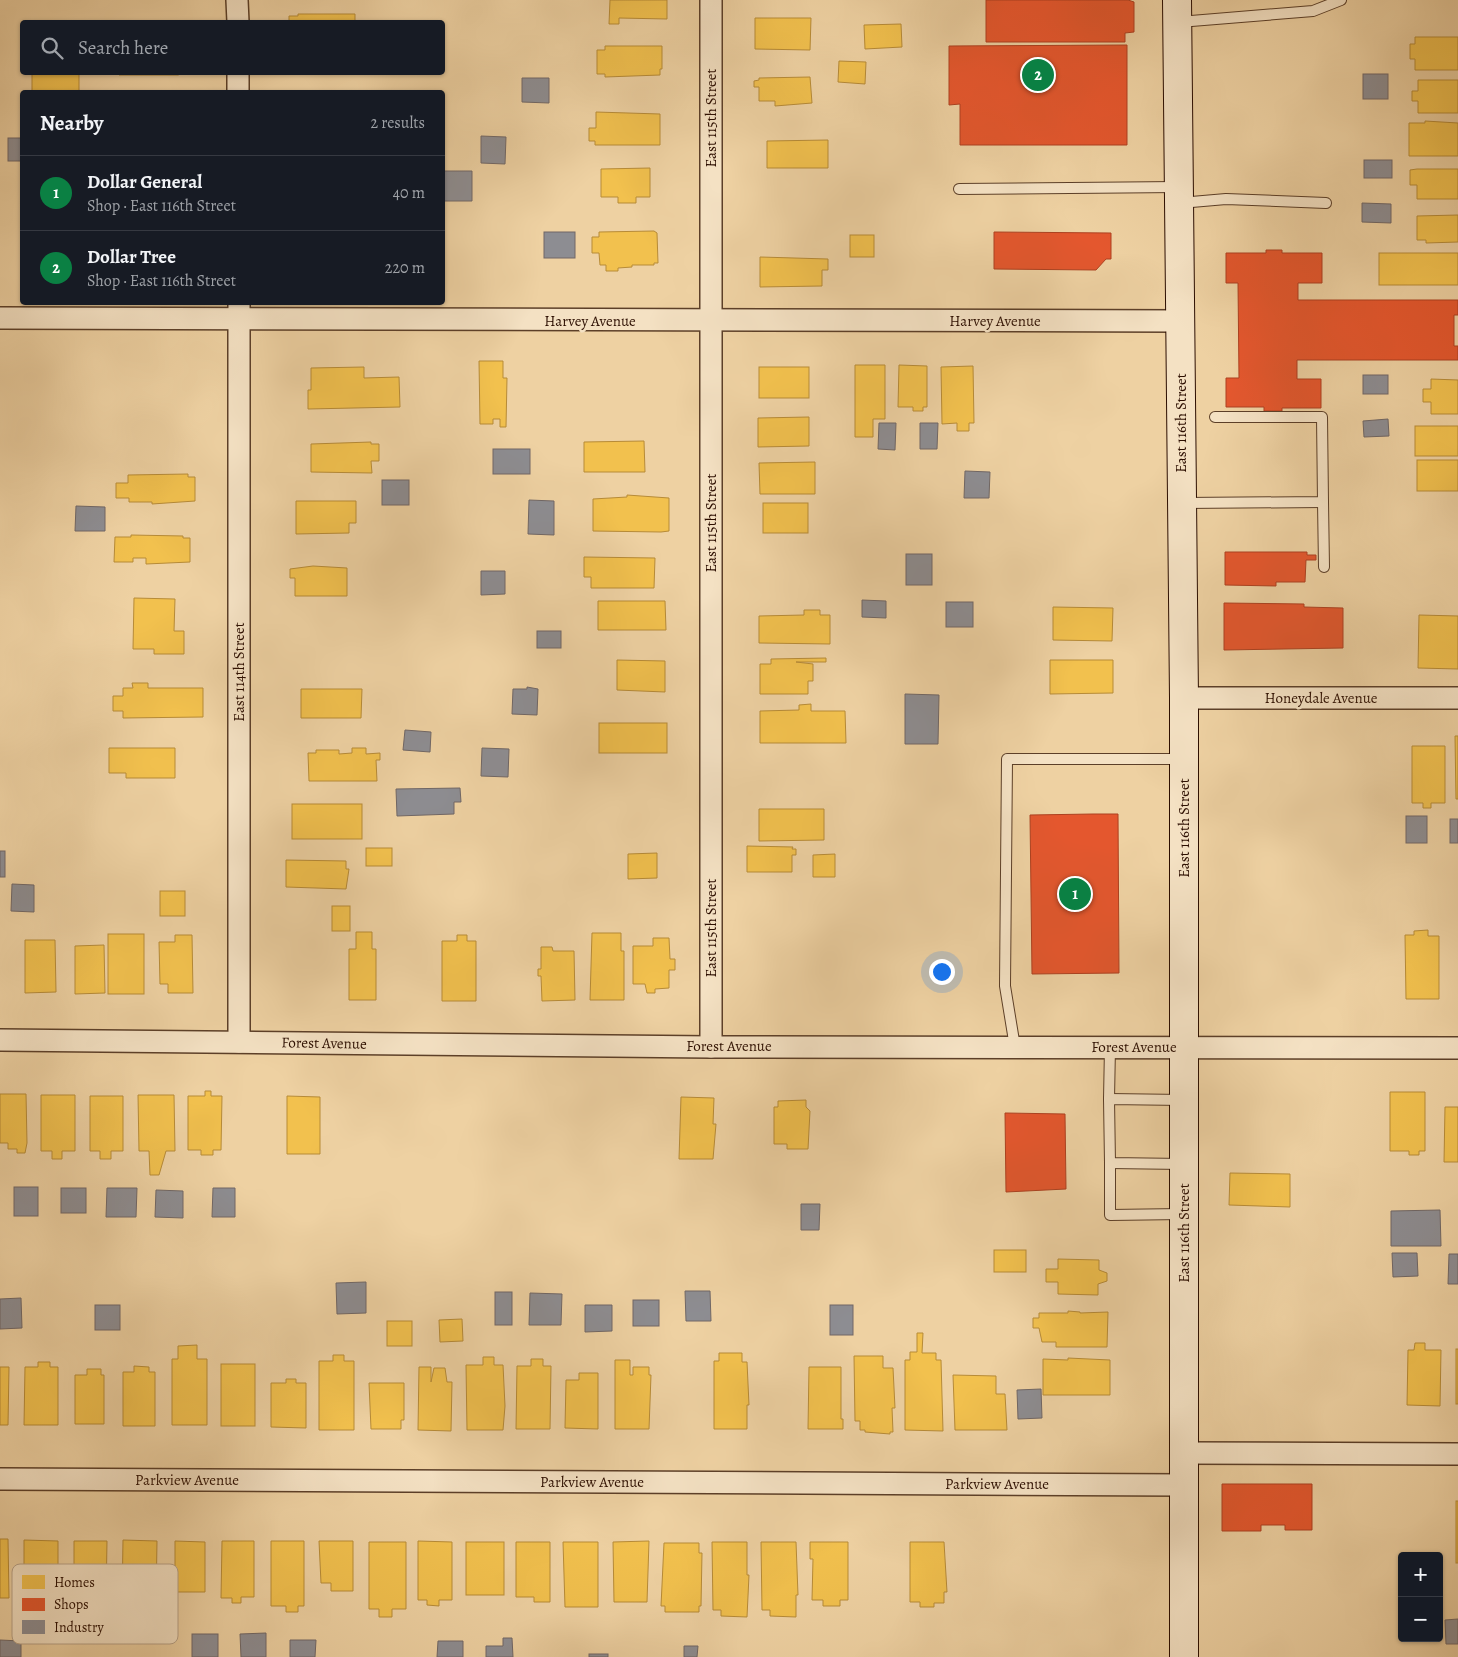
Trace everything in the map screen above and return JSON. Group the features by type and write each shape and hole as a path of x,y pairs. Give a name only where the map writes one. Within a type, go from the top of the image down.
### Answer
{"main road":[{"name":"East 116th Street","path":"1177,11 1184,698 1184,1657"}],"street":[{"path":"238,0 238,20"},
{"name":"East 115th Street","path":"711,0 711,1046"},
{"path":"238,75 238,90"},
{"name":"Harvey Avenue","path":"0,318 239,310 711,321 1180,321"},
{"name":"East 114th Street","path":"239,310 239,1042"},
{"name":"Honeydale Avenue","path":"1184,698 1458,698"},
{"name":"Forest Avenue","path":"0,1040 711,1046 1458,1048"},
{"path":"1184,1453 1458,1454"},
{"name":"Parkview Avenue","path":"0,1479 1184,1485"}],"lane":[{"path":"1177,11 1314,11 1340,0"},
{"path":"959,189 1179,195 1226,199 1326,202"},
{"path":"1215,417 1322,417 1324,567"},
{"path":"1182,503 1323,502"},
{"path":"1015,1046 1005,986 1007,759 1184,759"},
{"path":"1110,1046 1110,1215 1184,1214"},
{"path":"1109,1099 1184,1100"},
{"path":"1110,1163 1184,1164"}],"building: Homes":[{"path":"610,0 667,0 667,19 619,18 619,24 609,24"},
{"path":"298,14 355,14 355,20 289,20 289,16 298,16"},
{"path":"755,18 811,18 810,50 755,49"},
{"path":"901,24 902,47 865,49 864,25"},
{"path":"1415,37 1458,37 1458,70 1415,70 1415,59 1410,59 1410,44 1415,44"},
{"path":"605,46 662,46 662,69 660,69 660,75 605,77 605,74 597,74 597,50 605,50"},
{"path":"839,61 866,62 865,84 838,82"},
{"path":"32,75 79,75 79,90 32,90"},
{"path":"810,77 812,103 775,106 775,101 759,101 759,87 754,87 754,81 759,80 759,78"},
{"path":"1418,80 1458,80 1458,113 1418,113 1418,101 1412,101 1412,91 1418,91"},
{"path":"596,112 660,114 660,145 595,145 595,141 589,141 589,128 596,128"},
{"path":"1425,121 1458,123 1458,156 1409,156 1409,123 1425,123"},
{"path":"828,140 828,168 767,168 767,141"},
{"path":"650,168 650,197 636,197 636,203 618,203 618,197 601,197 601,169"},
{"path":"1458,169 1458,199 1417,199 1417,185 1410,185 1410,170"},
{"path":"1458,215 1458,242 1426,243 1426,240 1417,240 1417,216"},
{"path":"654,231 657,233 658,263 654,263 654,265 632,265 632,267 618,268 618,271 606,271 606,265 600,265 599,253 592,253 592,237 599,237 599,232"},
{"path":"850,235 874,235 874,257 850,257"},
{"path":"1379,253 1458,253 1458,285 1379,285"},
{"path":"760,257 828,259 828,270 822,270 822,286 760,287"},
{"path":"479,361 503,361 503,378 507,378 506,427 500,427 500,419 493,419 493,424 480,424"},
{"path":"855,365 885,365 885,419 873,419 873,437 855,437"},
{"path":"899,365 927,366 927,407 923,407 923,411 913,411 913,407 898,407"},
{"path":"973,366 974,423 969,423 969,431 957,431 957,423 942,424 941,367"},
{"path":"364,367 364,378 399,377 400,407 308,409 308,390 311,390 311,368"},
{"path":"759,367 809,367 809,398 759,398"},
{"path":"1431,379 1458,380 1458,414 1431,414 1431,402 1423,402 1423,389 1431,389"},
{"path":"809,417 809,446 758,447 758,418"},
{"path":"1415,426 1458,426 1458,456 1415,456"},
{"path":"644,441 645,472 584,472 584,442"},
{"path":"371,442 371,444 379,444 379,461 371,461 372,473 311,472 311,444"},
{"path":"1417,460 1458,460 1458,491 1417,491"},
{"path":"815,462 815,494 760,494 759,463"},
{"path":"188,474 188,477 195,477 195,501 152,504 152,502 129,502 129,498 116,498 116,483 128,483 128,475"},
{"path":"627,495 669,498 669,531 593,531 593,499 627,497"},
{"path":"296,501 356,501 356,523 349,523 349,533 296,534"},
{"path":"763,503 808,503 808,533 763,533"},
{"path":"131,535 183,536 183,538 190,538 190,562 146,564 146,558 133,558 133,562 114,562 115,537 131,537"},
{"path":"584,557 655,558 654,588 591,588 591,577 584,577"},
{"path":"313,566 347,568 347,596 295,596 295,578 290,578 290,569"},
{"path":"134,598 175,599 174,631 184,631 184,654 154,654 154,649 133,649"},
{"path":"598,601 665,601 666,630 598,630"},
{"path":"1053,607 1113,608 1112,641 1053,640"},
{"path":"804,610 820,610 820,615 830,615 830,644 759,643 759,616 804,615"},
{"path":"1419,615 1458,616 1458,669 1418,668"},
{"path":"826,658 826,662 796,662 813,664 813,681 808,681 808,694 760,694 760,664 771,664 771,659"},
{"path":"617,660 665,661 665,692 617,690"},
{"path":"1050,660 1113,660 1113,693 1050,694"},
{"path":"132,683 148,683 148,688 203,688 203,717 123,718 123,711 113,711 113,696 123,696 123,688 133,688"},
{"path":"301,689 362,689 361,718 301,718"},
{"path":"811,704 811,711 845,711 846,743 760,743 760,711 799,710 799,705"},
{"path":"599,723 667,723 667,753 599,753"},
{"path":"1455,736 1458,736 1458,799 1456,799"},
{"path":"1412,746 1445,746 1445,803 1431,803 1431,808 1423,808 1423,803 1412,803"},
{"path":"109,748 175,748 175,778 126,778 126,773 109,773"},
{"path":"352,748 366,748 366,754 380,753 380,760 376,760 377,781 309,781 308,753 316,753 316,750 339,750 339,754 352,753"},
{"path":"292,804 362,804 362,839 292,839"},
{"path":"759,809 824,809 824,840 759,841"},
{"path":"747,846 793,847 792,849 796,849 796,855 792,855 792,872 747,872"},
{"path":"366,848 392,848 392,866 366,866"},
{"path":"657,853 657,878 628,879 628,854"},
{"path":"835,854 835,877 813,877 813,855"},
{"path":"286,860 346,861 346,869 349,869 346,889 286,887"},
{"path":"160,891 185,891 185,916 160,916"},
{"path":"332,906 350,906 350,931 332,931"},
{"path":"1428,930 1428,936 1439,936 1439,999 1406,999 1405,935 1414,935 1414,931"},
{"path":"356,932 372,932 372,949 376,949 376,1000 349,1000 349,949 356,949"},
{"path":"592,933 621,933 621,951 624,951 624,1000 590,1000"},
{"path":"108,934 144,934 144,994 108,994"},
{"path":"175,935 192,935 193,993 168,993 168,984 160,984 159,942 175,942"},
{"path":"457,935 467,935 467,941 476,941 476,1001 442,1001 442,941 457,941"},
{"path":"653,938 669,938 670,959 675,959 675,970 669,970 669,988 655,989 655,993 647,993 645,984 633,984 633,946 653,946"},
{"path":"25,940 55,940 56,992 25,993"},
{"path":"104,945 105,993 75,994 75,946"},
{"path":"541,947 552,947 553,951 574,951 575,1000 542,1001 541,976 538,976 538,969 541,969"},
{"path":"205,1091 211,1091 211,1096 222,1096 221,1150 213,1150 213,1155 201,1155 201,1150 188,1150 188,1096 205,1096"},
{"path":"1390,1092 1425,1092 1425,1151 1419,1151 1419,1155 1409,1155 1409,1151 1390,1151"},
{"path":"0,1094 26,1094 27,1143 25,1153 17,1153 17,1149 8,1149 8,1143 0,1143"},
{"path":"41,1095 75,1095 75,1151 62,1151 62,1159 52,1159 52,1151 41,1151"},
{"path":"138,1095 174,1095 175,1151 166,1151 159,1175 150,1175 149,1151 139,1151"},
{"path":"90,1096 123,1096 123,1151 111,1151 111,1159 100,1159 100,1151 90,1151"},
{"path":"287,1096 320,1097 320,1154 287,1154"},
{"path":"681,1097 714,1098 713,1124 716,1124 713,1159 679,1159"},
{"path":"806,1100 806,1107 810,1111 808,1149 787,1149 787,1144 774,1144 774,1107 778,1107 778,1101"},
{"path":"1445,1107 1458,1107 1458,1162 1444,1162"},
{"path":"1230,1173 1290,1174 1290,1207 1229,1205"},
{"path":"994,1250 1026,1250 1026,1272 994,1272"},
{"path":"1058,1259 1099,1260 1099,1270 1107,1273 1107,1281 1098,1284 1098,1295 1058,1294 1058,1282 1046,1282 1046,1269 1058,1269"},
{"path":"1068,1311 1080,1313 1108,1312 1107,1347 1056,1347 1056,1342 1042,1342 1039,1328 1033,1328 1033,1318 1039,1318 1039,1313 1068,1313"},
{"path":"462,1319 463,1341 440,1342 439,1320"},
{"path":"387,1321 412,1321 412,1346 387,1346"},
{"path":"917,1333 923,1333 922,1353 936,1353 936,1360 941,1360 943,1431 905,1430 905,1360 910,1360 910,1352 917,1352"},
{"path":"1415,1343 1425,1343 1425,1350 1441,1350 1440,1406 1407,1405 1408,1350 1414,1350"},
{"path":"197,1345 197,1359 207,1359 207,1425 172,1425 172,1359 178,1359 178,1346"},
{"path":"1456,1349 1458,1349 1458,1404 1456,1404"},
{"path":"719,1353 742,1353 742,1362 747,1362 749,1405 747,1405 747,1429 714,1429 714,1361 719,1361"},
{"path":"333,1355 344,1355 344,1361 354,1361 354,1430 319,1430 319,1361 333,1361"},
{"path":"854,1356 883,1356 883,1368 893,1368 895,1408 892,1408 893,1432 890,1432 890,1434 865,1432 865,1430 860,1430 860,1421 855,1421"},
{"path":"483,1357 494,1357 494,1365 503,1365 505,1406 503,1430 467,1430 466,1365 483,1365"},
{"path":"1068,1358 1110,1360 1110,1395 1043,1395 1043,1359 1068,1360"},
{"path":"531,1359 543,1359 543,1366 551,1366 550,1429 516,1429 517,1366 531,1366"},
{"path":"615,1360 630,1360 630,1375 633,1375 633,1367 649,1367 649,1375 651,1375 649,1429 615,1429"},
{"path":"38,1362 50,1362 50,1367 58,1367 58,1425 24,1425 25,1367 38,1367"},
{"path":"221,1364 255,1364 255,1426 221,1426"},
{"path":"134,1366 149,1367 149,1372 155,1372 155,1426 123,1426 123,1372 134,1372"},
{"path":"0,1367 9,1367 8,1425 0,1425"},
{"path":"419,1367 431,1367 431,1382 434,1368 445,1368 447,1382 452,1382 451,1431 418,1430"},
{"path":"809,1367 841,1367 841,1419 843,1419 843,1429 808,1429"},
{"path":"87,1369 101,1369 101,1375 104,1375 104,1424 75,1424 75,1375 87,1375"},
{"path":"579,1373 598,1373 598,1429 565,1428 566,1380 579,1380"},
{"path":"953,1375 996,1376 996,1394 1005,1394 1007,1430 955,1430"},
{"path":"286,1379 296,1379 296,1383 306,1383 306,1428 271,1427 271,1383 286,1383"},
{"path":"369,1383 404,1383 404,1420 401,1420 401,1429 371,1429"},
{"path":"1456,1501 1458,1501 1458,1563 1456,1563"},
{"path":"0,1539 8,1539 9,1598 0,1598"},
{"path":"24,1540 58,1541 58,1564 24,1564"},
{"path":"123,1540 157,1541 157,1564 123,1564"},
{"path":"74,1541 107,1541 107,1564 74,1564"},
{"path":"175,1541 205,1542 205,1592 178,1592 178,1564 175,1564"},
{"path":"222,1541 254,1541 254,1597 241,1597 241,1603 232,1603 232,1598 221,1598"},
{"path":"271,1541 304,1541 304,1606 298,1606 298,1612 286,1612 286,1606 271,1606"},
{"path":"319,1541 353,1541 353,1591 331,1591 331,1583 321,1583"},
{"path":"418,1541 452,1542 452,1600 439,1600 439,1606 427,1605 427,1600 418,1600"},
{"path":"649,1541 647,1602 614,1602 613,1542"},
{"path":"369,1542 406,1542 406,1609 392,1609 392,1617 379,1617 379,1609 369,1609"},
{"path":"466,1542 504,1542 504,1595 466,1595"},
{"path":"516,1542 550,1542 550,1602 534,1602 534,1597 516,1597"},
{"path":"563,1542 598,1542 598,1607 565,1607"},
{"path":"712,1542 747,1542 747,1575 749,1575 747,1617 721,1616 721,1610 713,1610"},
{"path":"761,1542 796,1542 798,1595 796,1595 796,1617 770,1616 770,1610 762,1610"},
{"path":"810,1542 848,1542 848,1600 840,1600 840,1606 823,1606 823,1600 812,1600 813,1559 810,1559"},
{"path":"910,1542 944,1542 947,1592 944,1592 944,1603 934,1603 934,1607 920,1607 920,1602 910,1602"},
{"path":"664,1543 699,1543 699,1553 702,1553 701,1606 699,1606 699,1612 665,1612 665,1606 661,1606"}],"building: Shops":[{"path":"986,0 1128,0 1134,2 1134,32 1125,33 1125,42 986,42"},
{"path":"1127,45 1127,145 960,145 960,104 949,105 949,46"},
{"path":"994,232 1111,233 1111,259 1106,259 1096,270 994,269"},
{"path":"1266,250 1282,250 1282,253 1322,253 1322,283 1298,283 1298,300 1458,300 1458,315 1454,315 1454,346 1458,346 1458,360 1297,360 1297,379 1321,379 1321,408 1282,408 1282,411 1264,411 1264,407 1226,407 1226,378 1239,378 1238,283 1226,283 1226,253 1266,253"},
{"path":"1225,552 1307,552 1307,555 1316,555 1316,560 1306,560 1305,582 1276,582 1276,586 1225,585"},
{"path":"1224,603 1304,604 1304,607 1343,608 1343,648 1224,650"},
{"path":"1118,814 1119,973 1032,974 1030,815"},
{"path":"1005,1113 1065,1114 1066,1189 1006,1192"},
{"path":"1222,1484 1312,1484 1312,1530 1285,1530 1285,1525 1261,1525 1261,1531 1222,1531"}],"building: Industry":[{"path":"1363,74 1388,74 1388,99 1363,99"},
{"path":"522,78 549,78 549,103 522,102"},
{"path":"481,136 506,137 505,164 481,163"},
{"path":"8,138 20,138 20,161 8,161"},
{"path":"1364,160 1392,160 1392,178 1364,178"},
{"path":"445,171 472,171 472,201 445,201"},
{"path":"1362,203 1391,204 1391,223 1362,222"},
{"path":"544,232 575,232 575,258 544,258"},
{"path":"1363,375 1388,375 1388,394 1363,394"},
{"path":"1388,419 1389,436 1364,437 1363,421"},
{"path":"879,423 896,423 895,450 878,449"},
{"path":"920,423 938,423 937,449 920,449"},
{"path":"493,449 530,449 530,474 493,474"},
{"path":"965,471 990,472 989,498 964,498"},
{"path":"382,480 409,480 409,505 382,505"},
{"path":"529,500 554,501 554,535 528,534"},
{"path":"76,506 105,507 105,531 75,531"},
{"path":"906,554 932,554 932,585 906,585"},
{"path":"481,571 505,571 505,594 481,595"},
{"path":"862,600 886,601 886,618 862,617"},
{"path":"946,602 973,602 973,627 946,627"},
{"path":"537,631 561,631 561,648 537,648"},
{"path":"527,687 538,689 537,715 512,714 513,689 527,689"},
{"path":"905,694 939,695 938,744 905,744"},
{"path":"405,730 431,732 430,752 403,750"},
{"path":"482,748 509,749 508,777 481,776"},
{"path":"460,788 461,802 454,802 454,814 397,816 396,789"},
{"path":"1406,816 1427,816 1427,843 1406,843"},
{"path":"1450,819 1458,819 1458,843 1450,843"},
{"path":"0,851 5,851 5,877 0,877"},
{"path":"12,884 34,885 34,912 11,911"},
{"path":"14,1187 38,1187 38,1216 14,1216"},
{"path":"61,1188 86,1188 86,1213 61,1213"},
{"path":"107,1188 137,1188 136,1217 106,1217"},
{"path":"213,1188 235,1188 235,1217 212,1217"},
{"path":"156,1190 183,1191 183,1218 155,1217"},
{"path":"801,1204 820,1204 819,1230 801,1230"},
{"path":"1440,1210 1441,1246 1391,1246 1391,1211"},
{"path":"1392,1253 1417,1253 1418,1276 1393,1277"},
{"path":"1449,1254 1458,1254 1458,1284 1448,1284"},
{"path":"366,1282 366,1313 337,1314 336,1283"},
{"path":"685,1291 710,1291 711,1321 686,1321"},
{"path":"495,1292 512,1292 512,1325 495,1325"},
{"path":"530,1293 562,1294 561,1325 529,1325"},
{"path":"21,1298 22,1328 0,1329 0,1299"},
{"path":"633,1300 659,1300 659,1326 633,1326"},
{"path":"95,1305 120,1305 120,1330 95,1330"},
{"path":"585,1305 612,1305 612,1331 585,1332"},
{"path":"830,1305 853,1305 853,1335 830,1335"},
{"path":"1041,1389 1042,1418 1018,1419 1017,1390"},
{"path":"1458,1619 1458,1644 1446,1644 1445,1620"},
{"path":"266,1633 266,1657 241,1657 240,1634"},
{"path":"192,1634 218,1634 218,1657 192,1657"},
{"path":"503,1638 512,1638 513,1657 486,1657 486,1646 503,1646"},
{"path":"0,1640 12,1641 12,1644 21,1644 21,1657 0,1657"},
{"path":"290,1640 316,1640 315,1657 290,1657"},
{"path":"438,1641 463,1641 463,1657 437,1657"},
{"path":"684,1646 698,1646 697,1657 684,1657"},
{"path":"589,1654 608,1654 608,1657 589,1657"}],"place":[{"name":"Dollar Tree","path":"1038,75"},
{"name":"Dollar General","path":"1075,894"}]}
